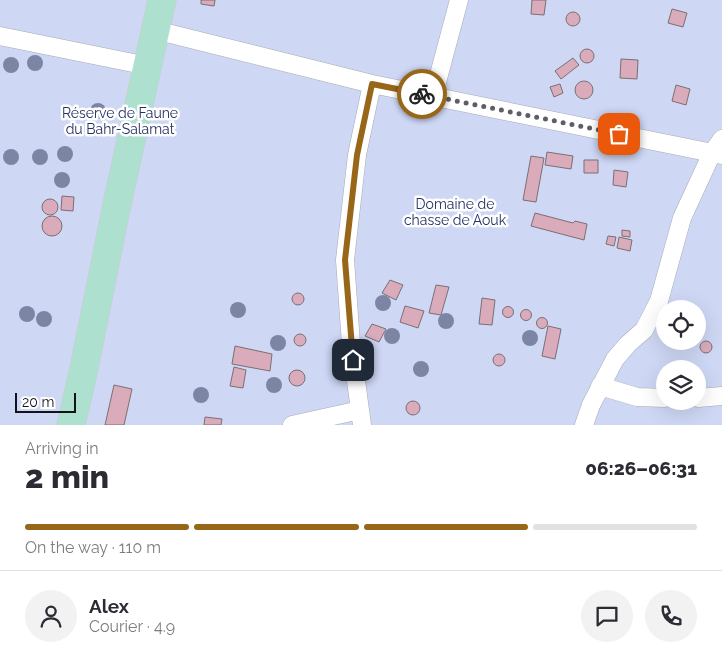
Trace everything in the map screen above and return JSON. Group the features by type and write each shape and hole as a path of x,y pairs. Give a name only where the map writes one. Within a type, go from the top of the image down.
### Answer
{"main road":[{"path":"71,425 162,0"}],"street":[{"path":"433,96 459,0"},
{"path":"156,30 372,84 719,149 682,218 659,301 644,330 615,359 600,386 584,425"},
{"path":"0,36 148,66"},
{"path":"292,425 361,417 351,344 345,260 357,155 372,84"},
{"path":"600,386 637,397 656,398"},
{"path":"706,397 722,396"}],"green space":[{"name":"Domaine de chasse de Aouk","path":"0,0 722,0 722,425 0,425"}],"building":[{"path":"201,0 215,0 214,6 201,4"},
{"path":"532,0 546,0 544,15 531,14"},
{"path":"672,9 687,13 683,27 668,23"},
{"path":"573,12 578,14 580,19 578,24 573,26 568,24 566,19 568,14"},
{"path":"587,49 592,51 594,56 592,61 587,63 582,61 580,56 582,51"},
{"path":"573,58 579,65 561,79 555,71"},
{"path":"621,59 638,60 637,79 620,78"},
{"path":"584,81 590,84 593,90 590,96 584,99 578,96 575,90 578,84"},
{"path":"560,84 563,93 554,97 550,87"},
{"path":"676,85 690,89 686,105 672,101"},
{"path":"547,152 573,156 571,169 545,165"},
{"path":"531,156 544,158 536,202 523,200"},
{"path":"584,160 598,160 598,173 584,173"},
{"path":"614,170 628,172 626,187 613,185"},
{"path":"62,196 74,197 73,211 61,210"},
{"path":"50,199 56,201 58,207 56,213 50,215 44,213 42,207 44,201"},
{"path":"535,213 573,223 575,221 587,224 584,240 531,226"},
{"path":"52,216 59,219 62,226 59,233 52,236 45,233 42,226 45,219"},
{"path":"622,230 630,231 630,237 622,236"},
{"path":"608,236 616,237 614,246 606,244"},
{"path":"619,237 632,240 630,251 617,248"},
{"path":"390,280 403,285 396,300 382,293"},
{"path":"436,285 449,287 441,315 429,313"},
{"path":"300,293 303,294 303,304 296,305 293,304 292,297 293,294"},
{"path":"482,298 495,300 492,325 479,324"},
{"path":"405,306 424,311 418,328 400,322"},
{"path":"508,306 514,312 508,318 502,312"},
{"path":"526,309 532,315 526,321 520,315"},
{"path":"542,317 548,323 542,329 536,323"},
{"path":"372,324 386,329 379,342 365,336"},
{"path":"548,326 561,329 555,359 542,356"},
{"path":"298,334 302,334 306,340 302,346 298,346 294,342 294,338"},
{"path":"706,341 711,342 711,352 701,352 700,350 706,350"},
{"path":"235,346 272,354 270,371 232,364"},
{"path":"497,354 501,354 505,360 501,366 497,366 493,362 493,358"},
{"path":"234,367 246,370 243,388 230,386"},
{"path":"297,370 303,372 305,378 303,384 297,386 291,384 289,378 291,372"},
{"path":"114,385 132,389 124,425 105,425"},
{"path":"413,401 418,403 420,408 418,413 413,415 408,413 406,408 408,403"},
{"path":"205,417 222,419 221,425 204,425"}],"way so far":[{"path":"422,94 619,134"}],"route":[{"path":"353,360 345,260 357,155 372,84 422,94"}],"park label":[{"name":"Réserve de Faune du Bahr-Salamat","path":"120,122"}]}
